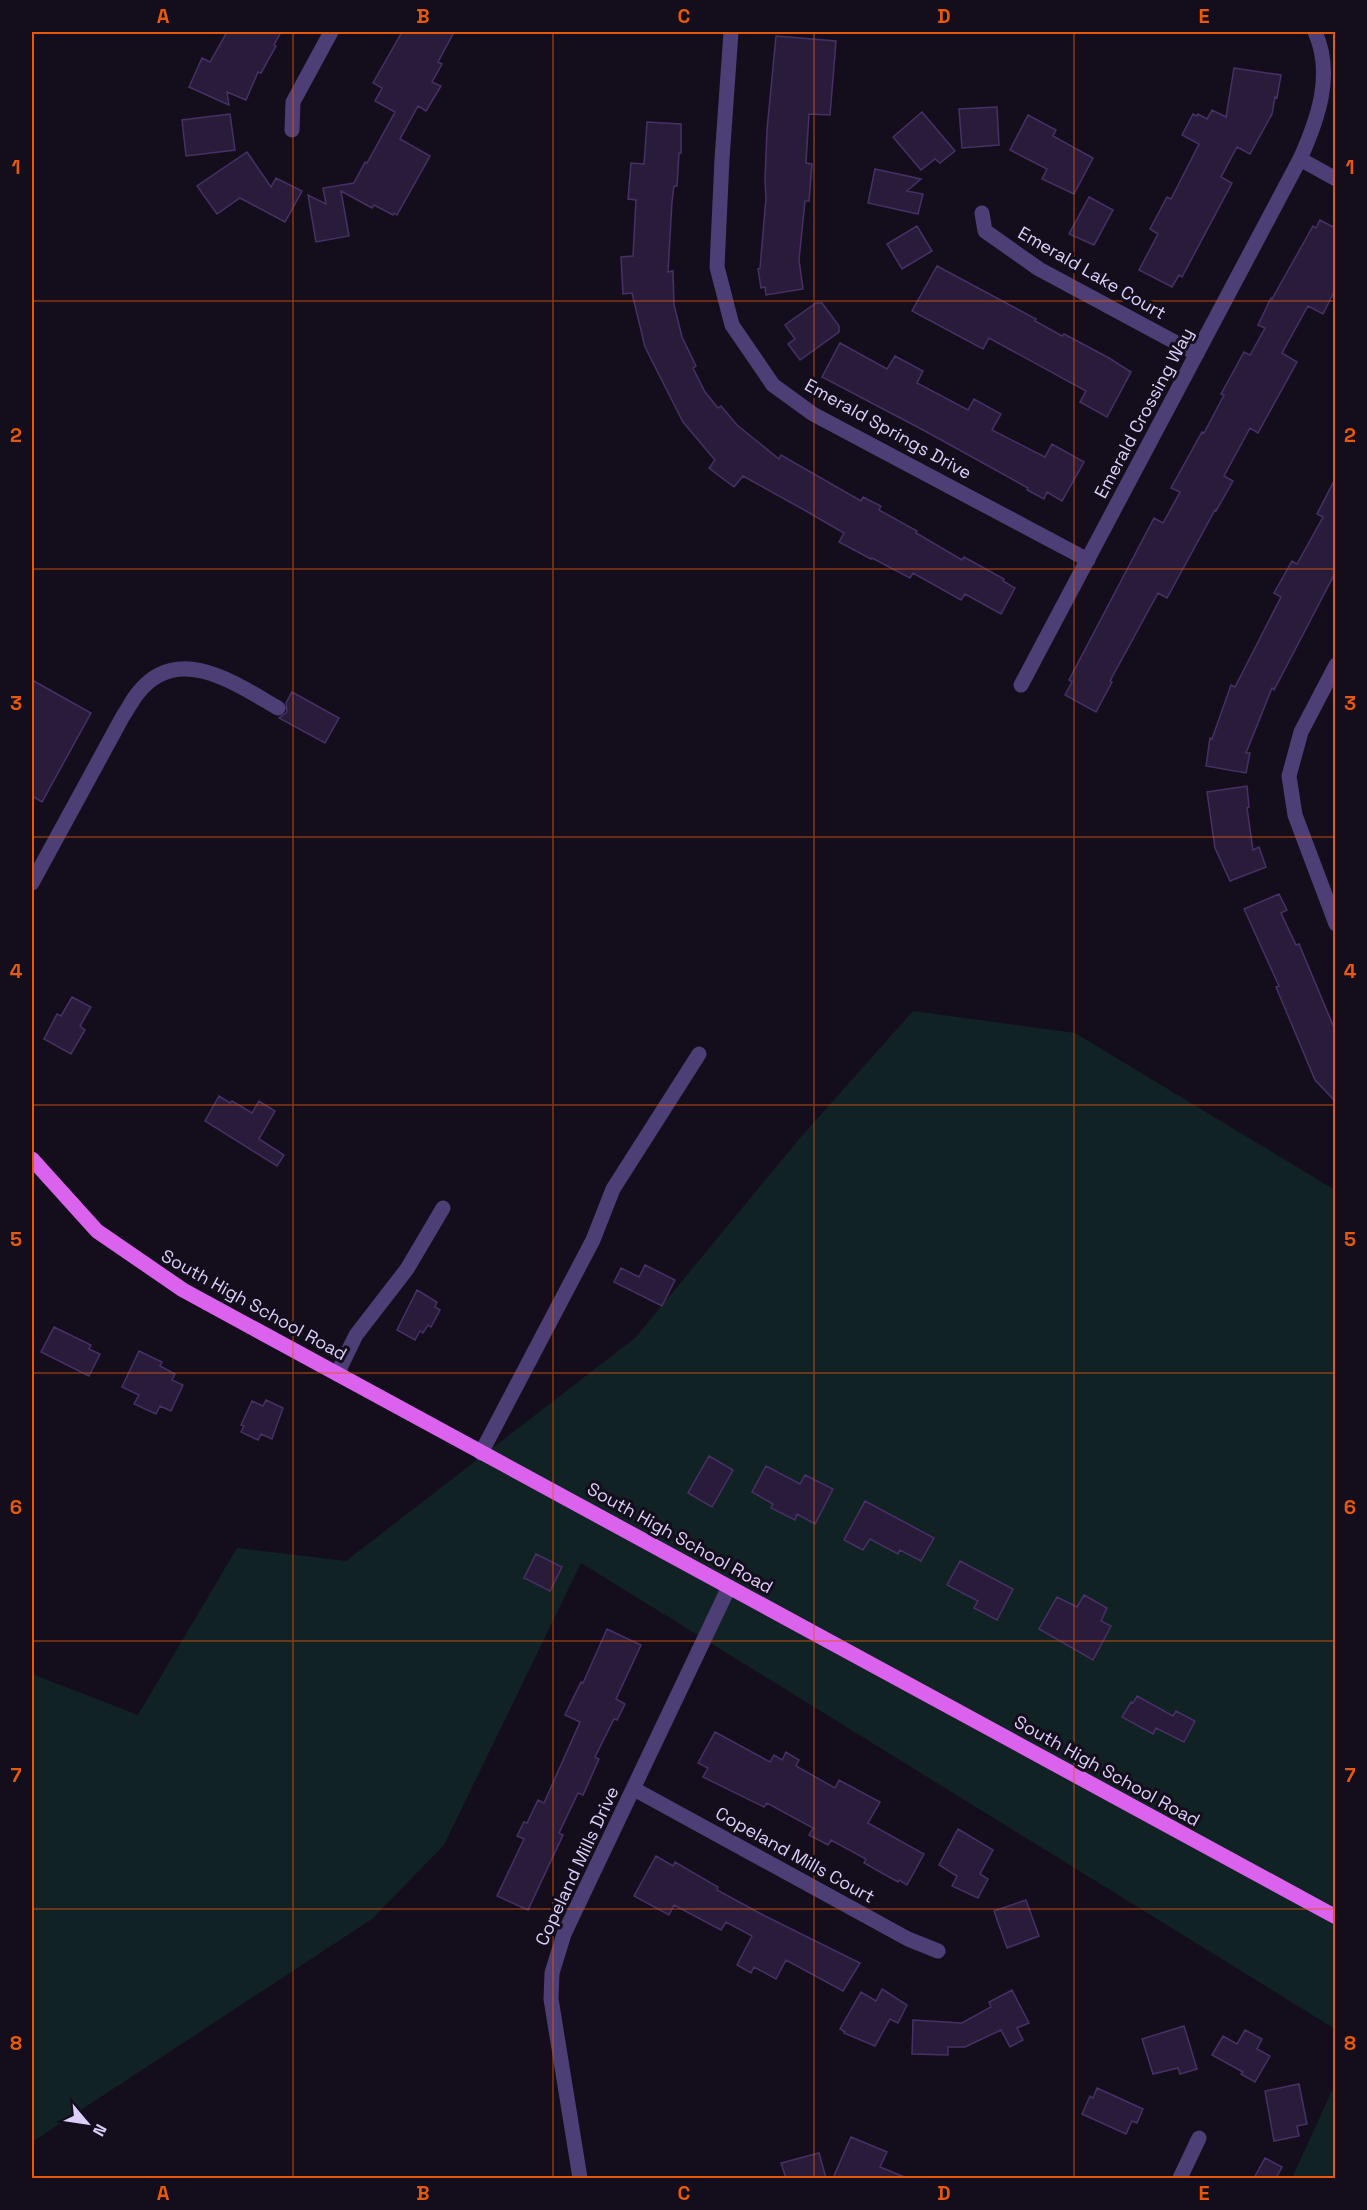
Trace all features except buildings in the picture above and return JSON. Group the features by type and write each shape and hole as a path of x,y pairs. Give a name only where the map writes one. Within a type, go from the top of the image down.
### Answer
{"main road":[{"name":"South High School Road","path":"32,1159 88,1222 145,1266 183,1290 1335,1917"}],"street":[{"path":"292,130 293,102 331,32"},
{"name":"Emerald Springs Drive","path":"731,32 717,267 732,325 773,385 813,414 1088,560"},
{"name":"Emerald Crossing Way","path":"1022,685 1300,159 1315,126 1324,72 1321,43 1316,32"},
{"path":"1300,159 1335,179"},
{"name":"Emerald Lake Court","path":"982,213 985,231 1039,269 1197,354"},
{"path":"1335,665 1301,732 1289,776 1295,815 1335,924"},
{"path":"32,883 137,693 149,681 172,670 185,669 214,673 278,708"},
{"path":"481,1453 593,1240 613,1189 699,1054"},
{"path":"337,1374 356,1335 407,1269 443,1208"},
{"name":"Copeland Mills Drive","path":"580,2178 553,2013 552,1973 564,1934 729,1587"},
{"name":"Copeland Mills Court","path":"634,1789 908,1939 938,1951"},
{"path":"1180,2178 1199,2138"}],"shaded area":[{"path":"913,1011 1075,1033 1335,1190 1335,2029 581,1563 444,1845 372,1919 32,2142 32,1674 138,1715 237,1548 346,1561 635,1338 800,1138"},
{"path":"1335,2084 1335,2178 1292,2178"}]}
